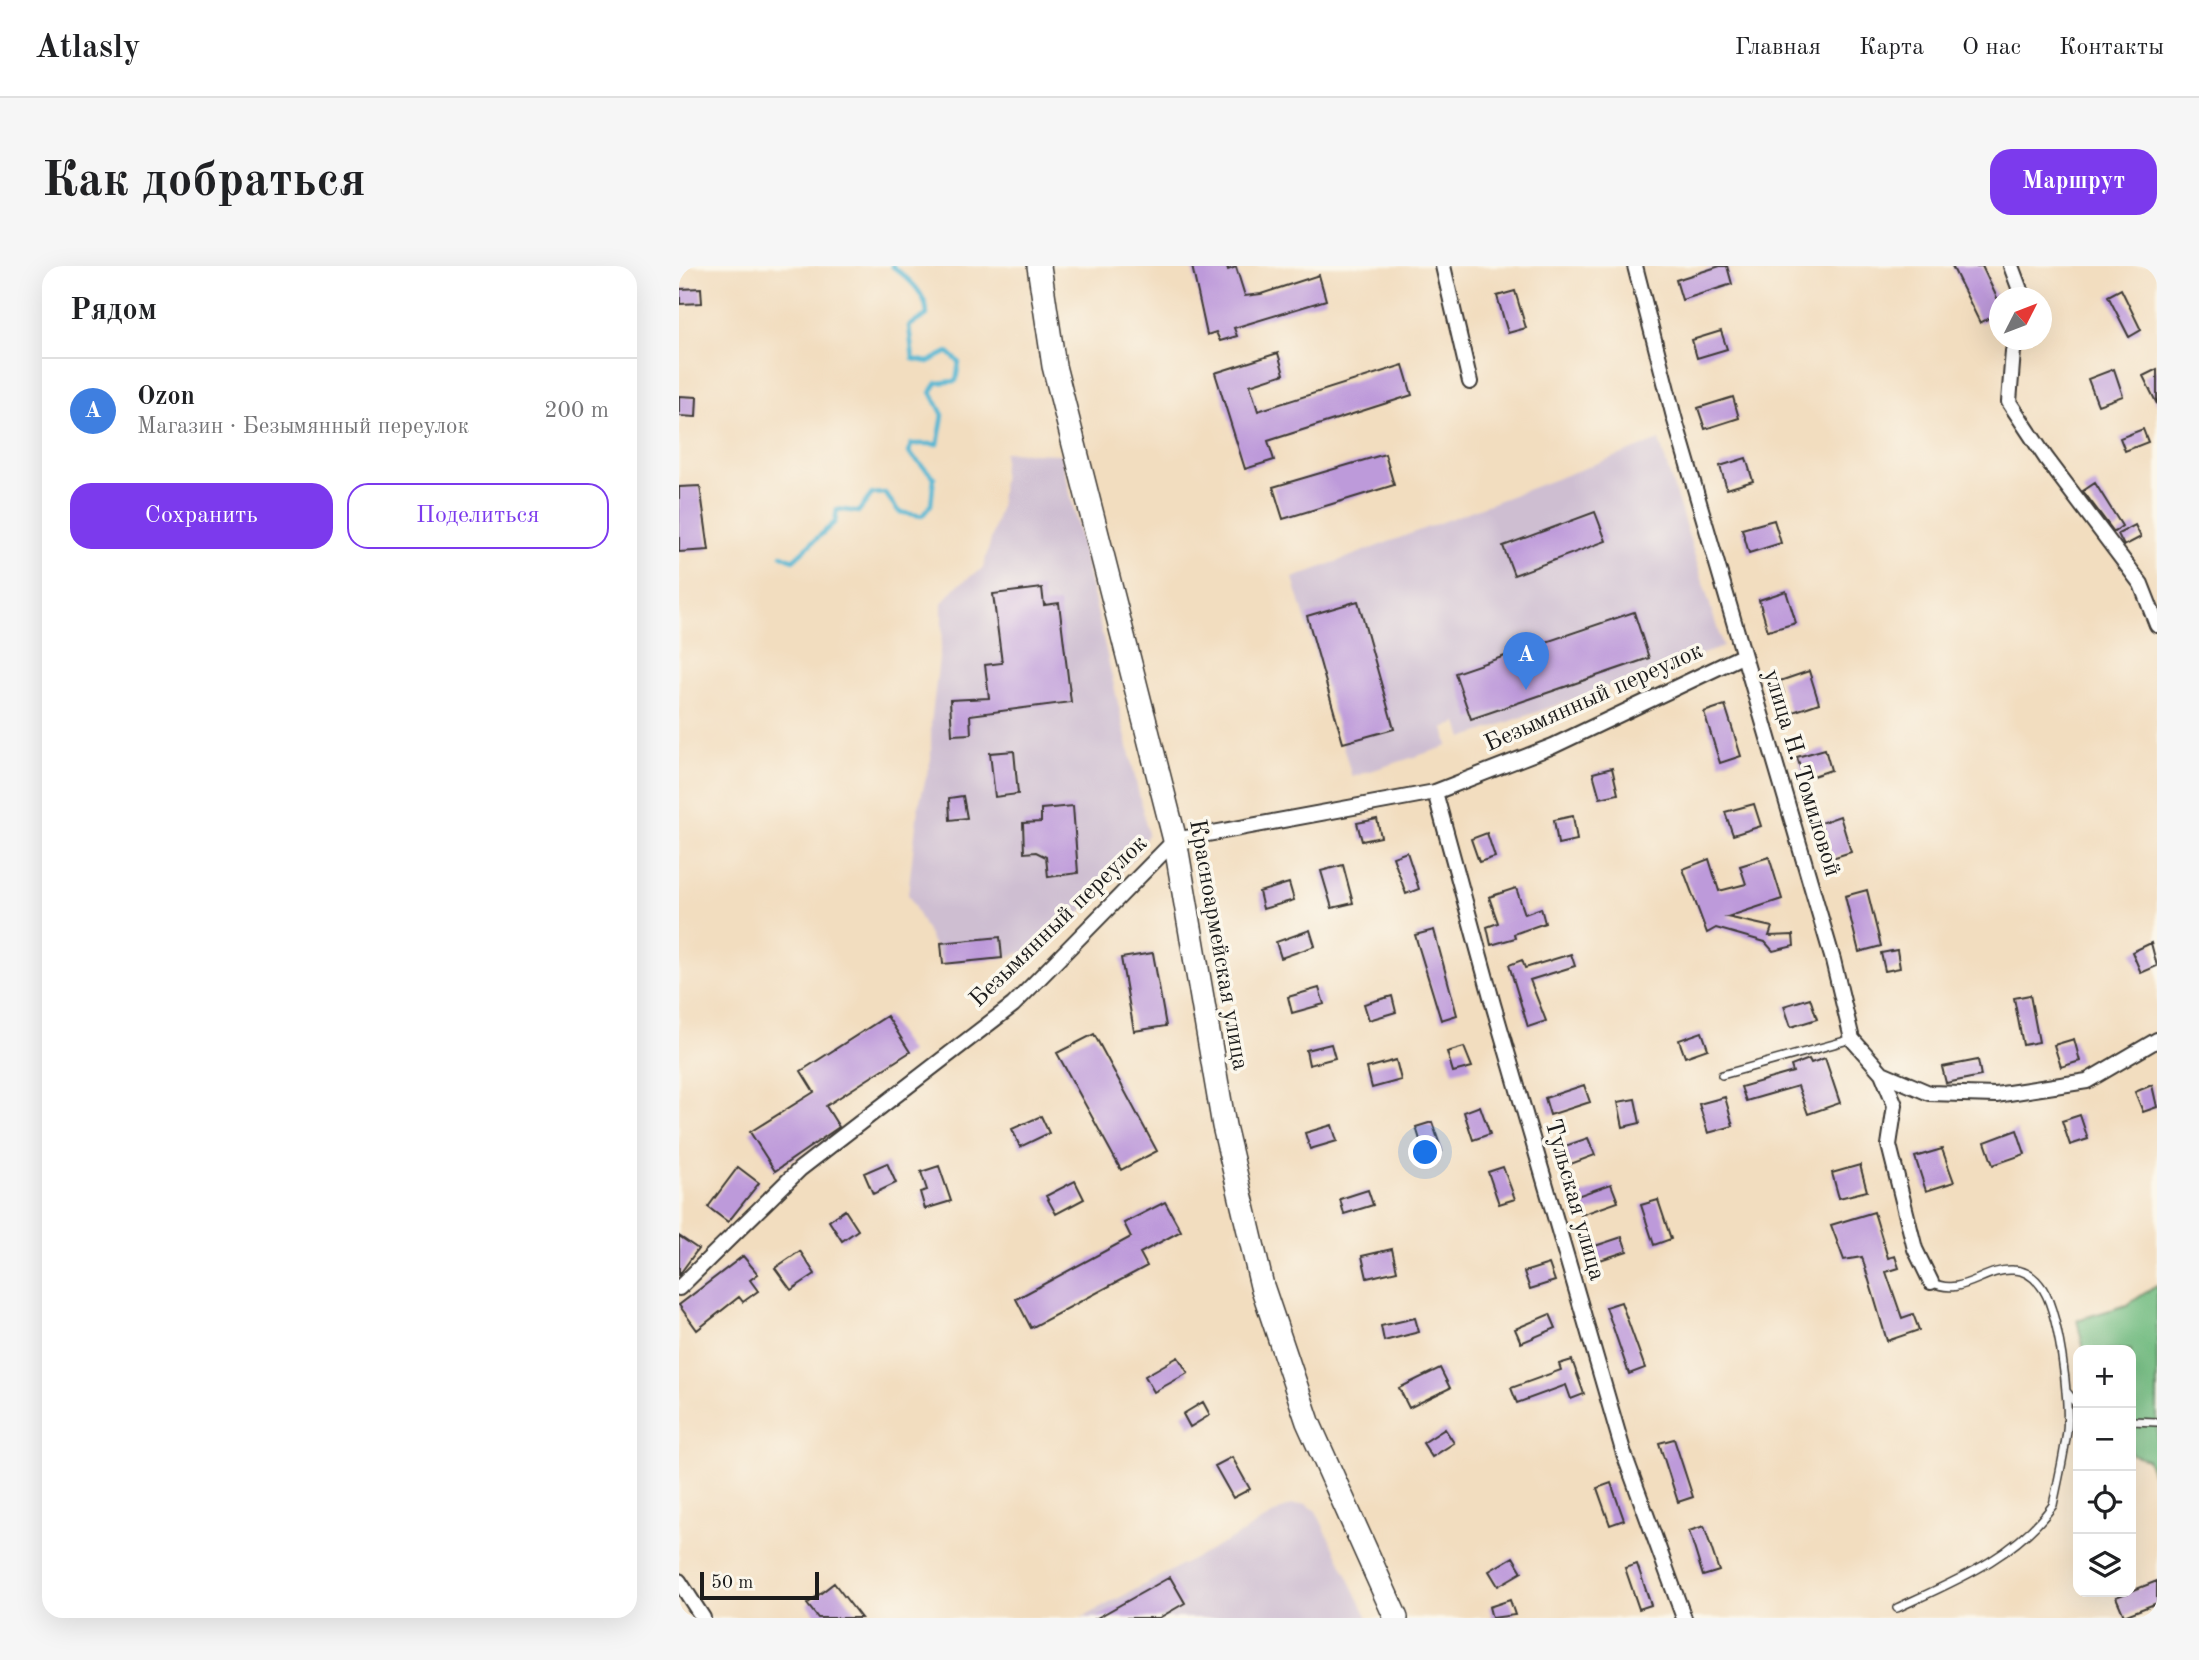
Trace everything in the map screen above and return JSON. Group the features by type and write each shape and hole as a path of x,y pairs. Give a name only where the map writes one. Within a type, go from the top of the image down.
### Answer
{"main road":[{"name":"Красноармейская улица","path":"1039,266 1054,366 1175,841 1224,1126 1262,1286 1308,1423 1396,1618"}],"street":[{"path":"1443,266 1470,382"},
{"name":"улица Н. Томиловой","path":"1635,266 1674,417 1833,960 1852,1038 1882,1073 1895,1105 1889,1145 1915,1249 1931,1282"},
{"path":"2011,266 2019,287"},
{"path":"2014,350 2009,402 2046,458 2141,584 2157,625"},
{"name":"Безымянный переулок","path":"679,1288 800,1169 1013,1005 1175,841 1435,792 1553,746 1742,656"},
{"name":"Тульская улица","path":"1435,792 1493,1004 1624,1454 1684,1618"},
{"path":"1882,1073 1929,1093 1996,1096 2087,1081 2157,1040"},
{"path":"679,1581 703,1618"}],"lane":[{"path":"1722,1075 1852,1038"},
{"path":"1897,1608 1961,1578 2001,1554 2047,1514 2053,1505 2067,1429 2065,1368 2048,1298 2035,1279 2025,1272 2002,1270 1961,1286 1940,1286 1931,1282"},
{"path":"2066,1391 2073,1400"},
{"path":"2136,1421 2157,1422"}],"shaded area":[{"path":"1659,440 1723,647 1463,738 1458,723 1444,728 1448,746 1352,777 1293,578"},
{"path":"1004,452 1061,454 1148,834 1138,854 1091,904 1042,947 1002,958 943,964 908,894 918,808 931,759 931,723 942,635 942,603 958,585 983,568 1000,508"},
{"path":"1306,1504 1316,1511 1368,1618 1081,1618 1228,1541 1279,1511 1291,1505"}],"green space":[{"path":"2157,1285 2157,1485 2147,1459 2136,1456 2136,1345 2083,1345 2077,1320 2127,1305"}],"building":[{"path":"1192,266 1227,266 1228,270 1236,267 1245,296 1261,294 1319,275 1326,300 1234,328 1237,336 1220,341 1216,332 1207,335"},
{"path":"1727,266 1732,284 1682,300 1676,280"},
{"path":"1952,266 1982,266 1992,287 1989,287 1989,318 1980,323"},
{"path":"701,288 702,303 680,304 680,289"},
{"path":"2121,289 2141,330 2129,337 2108,296"},
{"path":"1515,291 1526,328 1508,333 1497,296"},
{"path":"1721,331 1727,349 1697,358 1692,340"},
{"path":"1278,353 1284,374 1250,385 1258,411 1403,365 1412,395 1268,441 1274,460 1245,469 1215,373"},
{"path":"2114,369 2123,396 2098,405 2088,379"},
{"path":"2157,369 2157,404 2143,376"},
{"path":"679,396 697,397 696,417 679,416"},
{"path":"1733,397 1739,418 1705,429 1698,408"},
{"path":"2143,429 2148,442 2125,451 2120,438"},
{"path":"1385,454 1394,485 1283,519 1273,487"},
{"path":"1746,458 1753,481 1727,489 1720,466"},
{"path":"2095,483 2122,526 2114,532 2083,491"},
{"path":"700,486 709,550 679,552 679,487"},
{"path":"1595,512 1606,541 1514,575 1503,546"},
{"path":"1774,520 1781,543 1749,553 1742,529"},
{"path":"2135,525 2141,537 2124,546 2118,534"},
{"path":"1042,588 1044,605 1059,603 1071,702 970,715 971,734 952,735 950,700 989,698 985,665 1002,663 993,594"},
{"path":"1786,591 1796,623 1768,631 1759,600"},
{"path":"1358,601 1394,729 1343,743 1307,616"},
{"path":"1634,612 1649,658 1471,719 1455,673"},
{"path":"1809,671 1819,703 1790,713 1780,681"},
{"path":"1725,705 1741,756 1720,763 1704,712"},
{"path":"1825,749 1831,770 1804,779 1797,757"},
{"path":"1014,751 1018,794 995,797 990,753"},
{"path":"1612,768 1618,794 1600,798 1593,773"},
{"path":"963,796 967,818 950,820 949,798"},
{"path":"1754,804 1761,826 1733,835 1725,812"},
{"path":"1073,806 1078,873 1048,877 1046,857 1036,852 1024,853 1023,823 1041,822 1041,809"},
{"path":"1573,816 1577,840 1558,844 1554,820"},
{"path":"1840,816 1851,852 1832,858 1820,823"},
{"path":"1377,819 1381,837 1362,841 1357,823"},
{"path":"1487,833 1495,857 1479,862 1471,839"},
{"path":"1407,852 1419,889 1406,894 1393,857"},
{"path":"1769,857 1782,899 1727,917 1772,927 1769,936 1793,935 1794,946 1773,951 1765,942 1716,928 1707,933 1683,869 1709,859 1719,891 1746,884 1740,866"},
{"path":"1343,865 1353,903 1332,908 1321,871"},
{"path":"1289,883 1294,900 1263,909 1259,892"},
{"path":"1516,888 1525,914 1541,908 1545,923 1514,934 1515,938 1491,945 1487,927 1498,923 1489,897"},
{"path":"1867,890 1881,946 1859,952 1845,896"},
{"path":"1310,930 1315,946 1281,958 1276,942"},
{"path":"1434,930 1457,1015 1441,1020 1415,935"},
{"path":"1000,937 1002,958 943,964 941,943"},
{"path":"2151,943 2157,966 2141,973 2132,952"},
{"path":"1897,950 1900,968 1885,971 1881,953"},
{"path":"1153,953 1166,1026 1134,1031 1121,958"},
{"path":"1571,954 1575,966 1530,980 1546,1021 1528,1027 1509,965 1522,960 1525,968"},
{"path":"1319,988 1324,1004 1292,1013 1288,997"},
{"path":"2030,995 2039,1042 2023,1045 2014,998"},
{"path":"1392,996 1396,1012 1369,1020 1364,1004"},
{"path":"1810,998 1817,1019 1791,1027 1784,1006"},
{"path":"887,1016 910,1052 826,1106 839,1127 775,1171 750,1132 814,1092 801,1071"},
{"path":"1702,1032 1708,1049 1685,1057 1679,1040"},
{"path":"1094,1034 1157,1151 1121,1170 1057,1053"},
{"path":"2074,1039 2080,1061 2061,1067 2054,1045"},
{"path":"1331,1044 1335,1058 1309,1065 1306,1050"},
{"path":"1464,1047 1472,1067 1453,1072 1447,1052"},
{"path":"1825,1058 1840,1103 1808,1114 1798,1086 1746,1101 1741,1087 1793,1072 1791,1066 1809,1059 1811,1063"},
{"path":"1396,1060 1401,1080 1372,1088 1367,1068"},
{"path":"1978,1060 1981,1076 1946,1083 1942,1067"},
{"path":"1584,1085 1590,1102 1550,1115 1545,1098"},
{"path":"2152,1085 2157,1107 2143,1112 2135,1092"},
{"path":"1725,1097 1733,1126 1708,1133 1699,1104"},
{"path":"1635,1099 1640,1123 1623,1127 1618,1102"},
{"path":"1480,1106 1490,1134 1473,1140 1464,1112"},
{"path":"2080,1115 2088,1139 2070,1145 2062,1121"},
{"path":"1041,1116 1049,1133 1020,1147 1012,1129"},
{"path":"1432,1122 1442,1151 1425,1156 1416,1127"},
{"path":"1332,1125 1337,1141 1310,1149 1305,1133"},
{"path":"2017,1130 2025,1154 1993,1165 1985,1142"},
{"path":"1588,1138 1595,1155 1568,1165 1562,1147"},
{"path":"1942,1149 1954,1182 1926,1191 1915,1157"},
{"path":"887,1163 896,1183 873,1194 864,1173"},
{"path":"1860,1165 1867,1191 1839,1198 1832,1173"},
{"path":"939,1166 951,1201 925,1209 920,1192 927,1190 921,1172"},
{"path":"738,1167 759,1183 728,1222 708,1207"},
{"path":"1503,1167 1515,1199 1499,1204 1488,1172"},
{"path":"1075,1181 1084,1199 1056,1214 1046,1196"},
{"path":"1611,1184 1618,1202 1581,1215 1574,1197"},
{"path":"1368,1190 1373,1205 1344,1214 1340,1199"},
{"path":"1658,1200 1671,1239 1654,1245 1641,1205"},
{"path":"1165,1202 1181,1231 1140,1253 1147,1266 1031,1328 1016,1299 1131,1237 1124,1223"},
{"path":"845,1210 858,1230 842,1241 829,1221"},
{"path":"1874,1212 1888,1258 1895,1256 1899,1268 1886,1272 1902,1318 1913,1314 1919,1330 1887,1341 1862,1257 1844,1260 1831,1225"},
{"path":"679,1236 698,1249 679,1275"},
{"path":"1622,1237 1627,1251 1591,1263 1586,1249"},
{"path":"1392,1249 1397,1271 1367,1278 1362,1256"},
{"path":"800,1251 815,1274 791,1290 775,1268"},
{"path":"743,1256 758,1274 750,1280 758,1291 743,1302 739,1297 697,1330 679,1305"},
{"path":"1549,1264 1555,1281 1530,1289 1524,1272"},
{"path":"1621,1302 1645,1368 1629,1374 1606,1307"},
{"path":"1550,1314 1556,1328 1521,1343 1515,1329"},
{"path":"1415,1318 1419,1332 1384,1341 1381,1326"},
{"path":"1178,1357 1188,1373 1154,1392 1145,1376"},
{"path":"1572,1360 1584,1394 1571,1399 1566,1385 1517,1403 1511,1388 1561,1370 1559,1364"},
{"path":"1440,1368 1450,1388 1409,1408 1399,1388"},
{"path":"1203,1402 1210,1415 1190,1427 1183,1414"},
{"path":"1445,1429 1454,1443 1432,1457 1423,1443"},
{"path":"1674,1439 1693,1497 1678,1502 1659,1443"},
{"path":"1232,1457 1250,1489 1233,1498 1215,1466"},
{"path":"1611,1483 1624,1520 1610,1525 1597,1488"},
{"path":"1704,1526 1719,1571 1703,1576 1689,1531"},
{"path":"1513,1557 1522,1572 1498,1586 1489,1571"},
{"path":"1637,1564 1651,1605 1639,1609 1625,1568"},
{"path":"1170,1577 1185,1603 1159,1618 1097,1618"},
{"path":"2157,1581 2157,1603 2124,1616 2116,1597 2136,1597 2136,1589"},
{"path":"834,1583 861,1618 818,1618 807,1604"},
{"path":"1510,1600 1515,1615 1492,1618 1489,1607"}],"waterway":[{"path":"782,555 793,560 835,522 837,509 858,512 872,494 885,493 899,512 922,516 931,505 934,477 909,453 911,444 938,444 943,415 931,392 937,383 956,381 959,362 948,352 928,362 913,359 909,326 927,315 926,307 916,288 892,266"}],"place":[{"name":"Ozon","path":"1526,690"}]}
